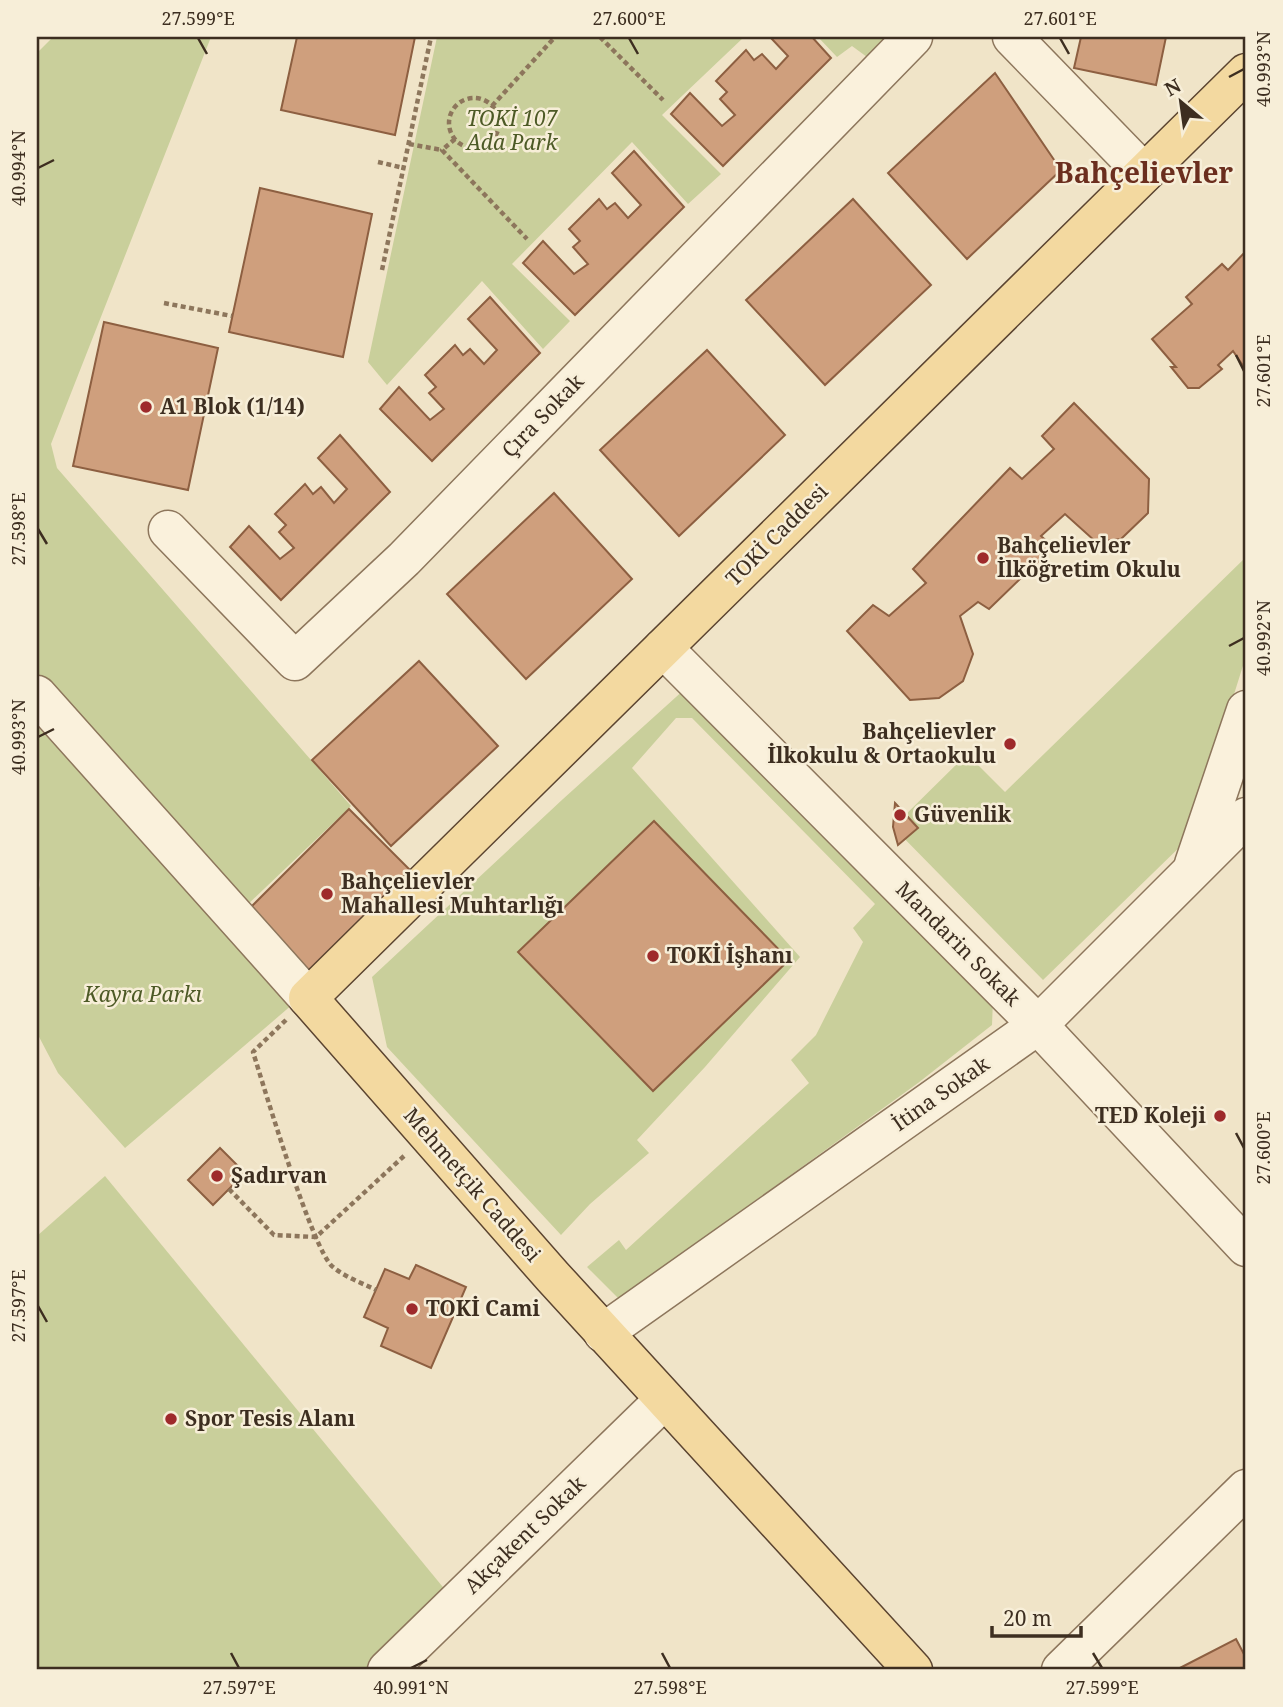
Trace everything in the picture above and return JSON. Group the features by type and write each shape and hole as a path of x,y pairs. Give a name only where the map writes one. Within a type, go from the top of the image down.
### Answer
{"main road":[{"name":"TOKİ Caddesi","path":"308,998 1246,73"},
{"name":"Mehmetçik Caddesi","path":"308,998 603,1333 913,1670"}],"street":[{"name":"Çıra Sokak","path":"168,530 295,661 404,559 913,37"},
{"path":"1015,38 1144,173"},
{"name":"Mandarin Sokak","path":"663,648 1038,1025 1246,1247"},
{"name":"Mehmetçik Caddesi","path":"37,695 308,998"},
{"path":"1191,872 1246,710"},
{"name":"İtina Sokak","path":"603,1333 1038,1025 1246,817"},
{"name":"Akçakent Sokak","path":"387,1670 664,1399"},
{"path":"1061,1670 1246,1489"}],"path":[{"path":"382,270 431,37"},
{"path":"492,106 555,37"},
{"path":"600,37 663,100"},
{"path":"475,98 492,106 498,117 493,139 478,147 462,145 455,139 449,123 454,108 460,102 475,98"},
{"path":"442,150 455,139"},
{"path":"409,144 442,150 527,239"},
{"path":"378,162 404,168"},
{"path":"164,303 232,316"},
{"path":"308,998 253,1052 316,1237 331,1266 376,1290"},
{"path":"229,1189 274,1235 316,1237 409,1151"}],"green space":[{"path":"53,37 211,37 51,444 57,468 351,806 244,908 37,673 37,53"},
{"name":"TOKİ 107 Ada Park","path":"437,37 744,37 662,115 721,174 688,204 632,142 512,264 570,321 543,349 482,281 387,385 368,362"},
{"path":"818,37 891,37 867,57 852,46 837,57"},
{"path":"1246,557 1246,656 1189,838 1043,980 893,827 967,754 1005,792"},
{"path":"686,688 993,1000 992,1025 918,1083 619,1299 587,1267 619,1240 626,1250 809,1083 791,1060 816,1035 863,942 853,928 875,904 692,718 676,718 632,768 800,957 705,1067 637,1140 649,1153 590,1204 561,1235 387,1047 372,977"},
{"name":"Kayra Parkı","path":"37,726 293,1004 125,1148 58,1073 37,1033 37,894 40,885 37,862"},
{"name":"Spor Tesis Alanı","path":"105,1176 456,1603 387,1670 37,1670 37,1236"}],"building":[{"path":"297,37 415,37 395,135 281,110"},
{"path":"770,37 812,37 831,58 723,166 671,114 690,93 722,126 735,115 720,99 727,92 716,81 746,50 754,60 762,54 776,69 788,56"},
{"path":"1081,37 1166,37 1156,85 1074,68"},
{"path":"995,73 1061,170 967,259 888,173"},
{"path":"634,151 684,207 575,315 523,263 543,241 574,274 588,264 573,247 580,241 569,229 599,199 607,209 615,203 628,218 641,205 612,173"},
{"path":"260,188 372,214 343,357 229,332"},
{"path":"853,199 931,285 825,385 746,300"},
{"path":"1246,251 1246,370 1233,351 1218,365 1222,369 1199,388 1188,388 1171,367 1176,367 1152,339 1192,304 1186,297 1222,264 1228,270"},
{"path":"490,297 540,353 432,461 380,409 399,387 430,420 444,409 429,393 436,387 425,375 455,345 463,355 470,349 484,364 497,350 468,319"},
{"name":"A1 Blok (1/14)","path":"104,322 218,348 188,490 73,466"},
{"path":"707,350 785,435 679,536 600,450"},
{"name":"Bahçelievler İlköğretim Okulu","path":"1074,403 1149,479 1148,513 1121,539 1096,542 1065,514 1041,536 1053,547 989,609 978,602 960,616 973,654 963,681 939,698 910,700 847,631 873,605 889,616 926,583 913,569 1010,468 1022,479 1054,449 1042,436"},
{"path":"340,435 390,492 281,600 230,547 249,526 280,559 294,548 279,532 286,525 275,514 305,484 313,494 321,487 334,503 347,489 318,458"},
{"path":"554,493 632,579 526,679 447,594"},
{"path":"419,661 498,746 391,846 312,760"},
{"name":"Güvenlik","path":"895,803 918,828 898,845 893,827"},
{"name":"Bahçelievler Mahallesi Muhtarlığı","path":"349,809 412,872 305,979 242,916"},
{"name":"TOKİ İşhanı","path":"654,821 789,960 653,1091 518,952"},
{"name":"Şadırvan","path":"220,1148 245,1173 213,1205 188,1180"},
{"name":"TOKİ Cami","path":"416,1265 466,1287 431,1368 381,1346 388,1328 364,1317 385,1269 409,1279"},
{"path":"1236,1639 1246,1658 1246,1670 1176,1670"}],"place":[{"name":"A1 Blok (1/14)","path":"146,407"},
{"name":"Bahçelievler İlköğretim Okulu","path":"983,558"},
{"name":"Bahçelievler İlkokulu & Ortaokulu","path":"1010,744"},
{"name":"Güvenlik","path":"900,815"},
{"name":"Bahçelievler Mahallesi Muhtarlığı","path":"327,894"},
{"name":"TOKİ İşhanı","path":"653,956"},
{"name":"TED Koleji","path":"1220,1116"},
{"name":"Şadırvan","path":"217,1176"},
{"name":"TOKİ Cami","path":"412,1309"},
{"name":"Spor Tesis Alanı","path":"171,1419"}],"district":[{"name":"Bahçelievler","path":"1144,173"}]}
